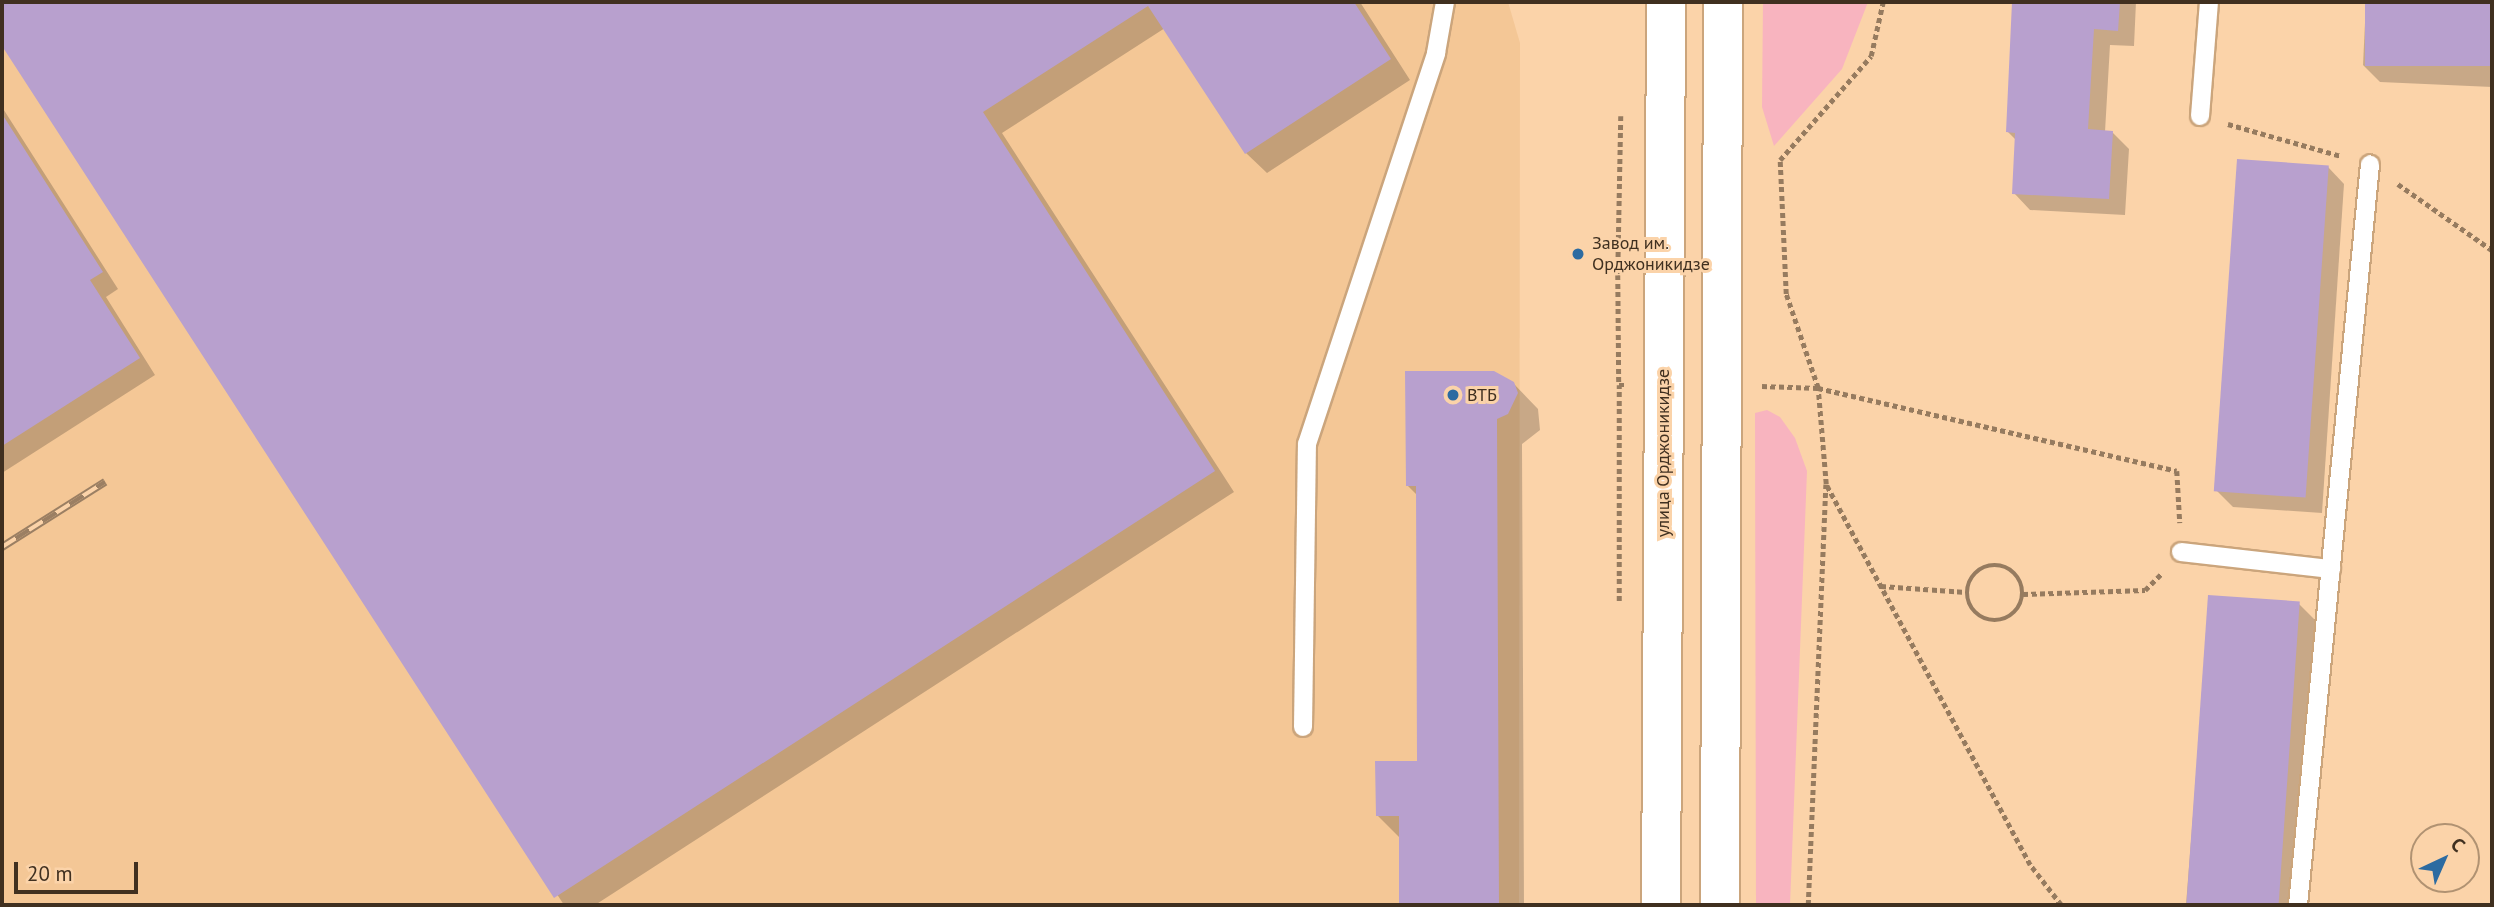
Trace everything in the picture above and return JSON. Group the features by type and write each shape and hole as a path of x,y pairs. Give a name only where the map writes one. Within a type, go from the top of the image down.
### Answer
{"main road":[{"name":"улица Орджоникидзе","path":"1661,905 1666,2"},
{"path":"1720,905 1723,2"}],"lane":[{"path":"1303,726 1307,444 1436,53 1445,2"},
{"path":"2200,116 2209,2"},
{"path":"2298,905 2370,164"},
{"path":"2181,552 2331,569"}],"path":[{"path":"2200,116 2370,164 2492,250"},
{"path":"1808,905 1826,484 1818,388 2177,471 2181,552 2145,590 2023,594"},
{"path":"1826,484 2030,865 2061,905"},
{"path":"1995,565 2018,576 2023,594 2008,619 1989,621 1972,611 1966,592 1972,576 1995,565"},
{"path":"1881,586 1966,592"}],"shaded area":[{"path":"2,2 1508,2 1520,43 1519,905 2,905"},
{"path":"1763,2 1868,2 1842,69 1774,146 1762,107"},
{"path":"1767,410 1780,417 1795,438 1807,471 1790,905 1756,905 1755,413"}],"building":[{"path":"2,2 1354,2 1391,59 1245,154 1148,6 983,112 1215,471 554,898 2,46"},
{"path":"2012,2 2120,2 2118,31 2094,29 2088,129 2113,131 2109,199 2012,194 2015,133 2006,132"},
{"path":"2365,2 2492,2 2492,66 2365,66"},
{"path":"2,114 103,272 90,280 140,358 2,446"},
{"path":"2237,159 2329,165 2306,498 2214,491"},
{"path":"1405,371 1494,371 1514,382 1518,393 1508,414 1497,419 1499,905 1399,905 1399,816 1376,816 1375,761 1417,761 1416,486 1406,486"},
{"path":"2208,595 2300,601 2279,905 2186,905"}],"railway":[{"path":"2,547 105,482"}],"place":[{"name":"Завод им. Орджоникидзе","path":"1578,254"},
{"name":"ВТБ","path":"1453,395"}]}
